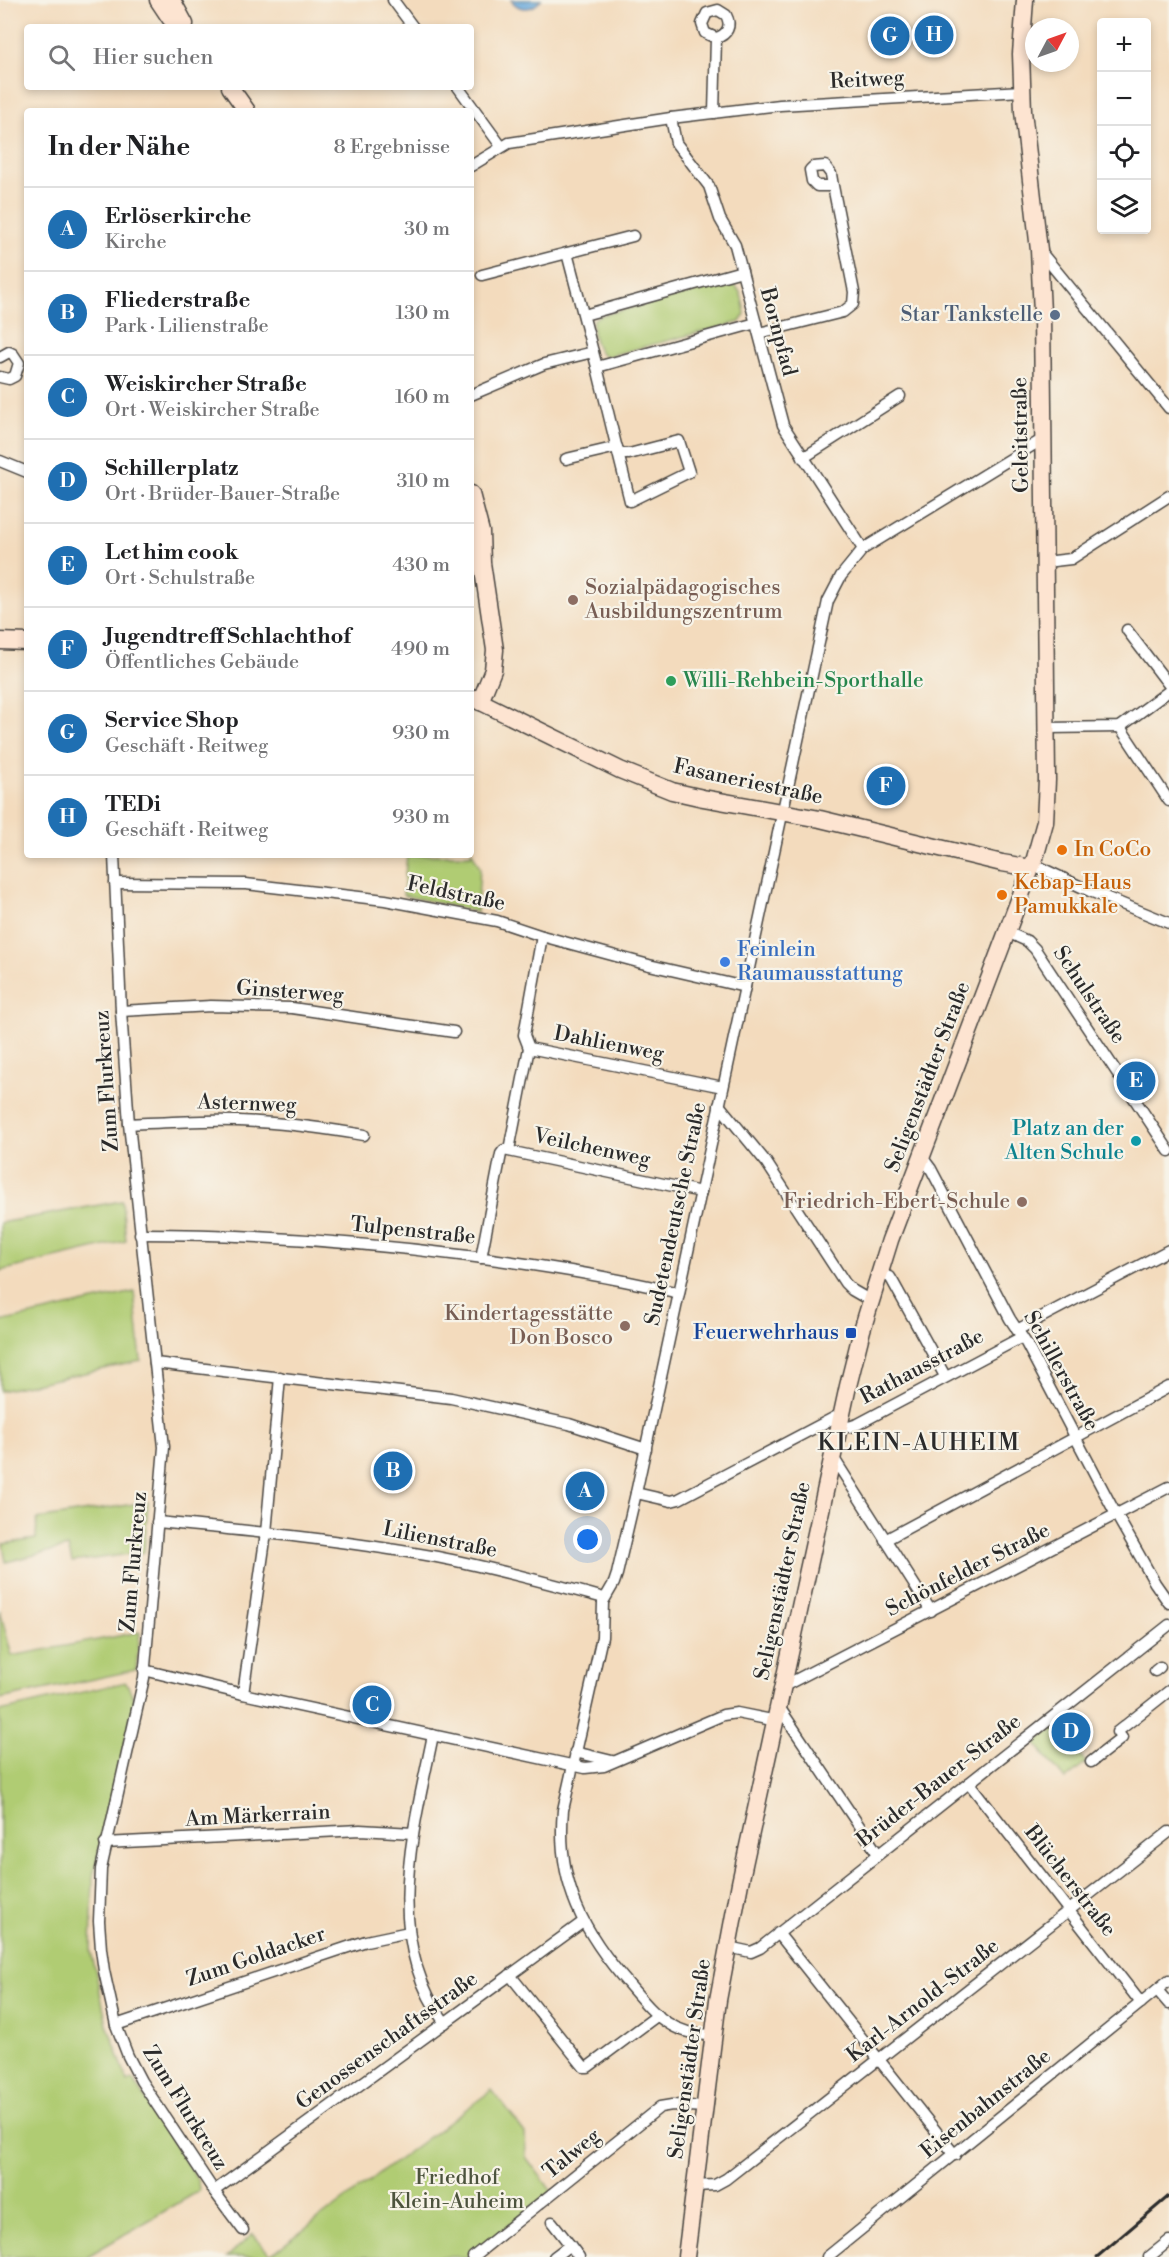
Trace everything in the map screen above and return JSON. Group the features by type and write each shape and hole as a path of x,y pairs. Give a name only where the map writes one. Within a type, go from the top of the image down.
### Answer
{"main road":[{"path":"158,0 177,24"},
{"path":"172,0 184,24"},
{"name":"Geleitstraße","path":"1025,0 1021,54 1022,91 1039,250 1047,728 1046,814 1043,833 1031,868"},
{"path":"232,90 245,108"},
{"path":"474,505 481,532 482,563 495,650 493,670 476,700"},
{"path":"474,547 482,563"},
{"path":"0,642 24,642"},
{"name":"Fasaneriestraße","path":"476,700 655,785 703,798 830,822 979,858 1031,868"},
{"name":"Seligenstädter Straße","path":"686,2257 704,2107 728,1947 840,1420 879,1273 1031,868"}],"street":[{"path":"393,0 411,24"},
{"path":"714,113 716,38"},
{"path":"460,90 473,108"},
{"name":"Reitweg","path":"474,164 508,143 671,118 823,102 1022,91"},
{"path":"474,109 501,146"},
{"name":"Bornpfad","path":"671,118 679,148 709,186 720,219 735,245 780,417 803,458 863,549"},
{"path":"597,368 758,328 843,312 854,304 854,292 833,186"},
{"path":"482,275 633,237"},
{"path":"1039,250 1169,408"},
{"path":"567,253 630,501 689,472 679,441 629,454 621,453 617,448"},
{"path":"584,315 742,271"},
{"path":"0,357 9,352 17,358 19,363 15,376 9,379 0,377"},
{"path":"474,394 544,364 593,352"},
{"path":"803,458 900,396"},
{"name":"Sudetendeutsche Straße","path":"714,2035 685,2033 675,2028 658,2015 614,1969 582,1922 566,1872 562,1839 563,1810 602,1637 604,1598 617,1574 646,1449 826,607 841,576 863,549 1043,438"},
{"path":"566,459 617,448"},
{"path":"0,461 24,471"},
{"path":"1045,562 1071,559 1169,496"},
{"path":"1127,630 1169,685"},
{"path":"1047,728 1120,727 1169,691"},
{"path":"1120,727 1169,800"},
{"name":"Zum Flurkreuz","path":"114,858 129,1124 164,1447 144,1671 139,1706 105,1844 100,1882 99,1921 104,1971 116,2025 128,2056 141,2081 214,2191 243,2230"},
{"path":"1031,868 1041,868 1169,923"},
{"name":"Feldstraße","path":"115,883 246,885 322,891 385,900 497,921 542,936 649,965 746,987"},
{"name":"Schulstraße","path":"1007,932 1027,941 1035,949 1169,1151"},
{"name":"Dahlienweg","path":"542,936 524,1035 529,1048 723,1087"},
{"name":"Ginsterweg","path":"121,1011 211,1006 292,1008 454,1032"},
{"name":"Veilchenweg","path":"509,1150 529,1048"},
{"path":"719,1104 766,1162 845,1283 871,1301"},
{"name":"Asternweg","path":"129,1124 202,1121 257,1122 292,1124 364,1135"},
{"name":"Veilchenweg","path":"480,1258 501,1154 504,1150 701,1192"},
{"name":"Schillerstraße","path":"922,1157 931,1169 1117,1514 1169,1603"},
{"name":"Tulpenstraße","path":"140,1234 286,1238 480,1258 593,1274 679,1293"},
{"name":"Rathausstraße","path":"636,1493 671,1501 679,1499 840,1420 849,1426 858,1424 1169,1250"},
{"path":"879,1273 890,1277 945,1376"},
{"path":"155,1363 451,1398 569,1424 646,1449"},
{"path":"243,1694 266,1533 280,1377"},
{"path":"885,1540 1169,1387"},
{"path":"832,1456 931,1611"},
{"name":"Schönfelder Straße","path":"784,1686 1169,1487"},
{"name":"Lilienstraße","path":"157,1522 349,1543 435,1557 497,1570 604,1598"},
{"name":"Brüder-Bauer-Straße","path":"728,1947 756,1951 1169,1625"},
{"path":"144,1671 433,1736 596,1768 730,1713 778,1714 878,1854"},
{"path":"1091,1762 1122,1738 1115,1729 1165,1691"},
{"path":"1060,1712 1067,1721"},
{"path":"433,1736 413,1833 407,1888 410,1932 416,1966 423,1989 445,2023"},
{"path":"575,1752 612,1761"},
{"name":"Blücherstraße","path":"969,1784 1141,2003"},
{"name":"Am Märkerrain","path":"105,1844 360,1830 413,1833"},
{"name":"Karl-Arnold-Straße","path":"695,2186 707,2186 721,2182 1169,1832"},
{"name":"Genossenschaftsstraße","path":"214,2191 582,1922"},
{"name":"Zum Goldacker","path":"116,2025 366,1941 410,1932"},
{"path":"778,1933 955,2155"},
{"path":"510,1975 584,2067 588,2067 658,2015"},
{"name":"Eisenbahnstraße","path":"827,2257 1169,1980"},
{"path":"1157,1990 1169,2004"},
{"name":"Talweg","path":"473,2257 660,2108 672,2105 704,2107"},
{"path":"552,2222 579,2257"},
{"path":"1149,2257 1169,2241"},
{"path":"554,2257 570,2245"}],"green space":[{"path":"729,283 737,287 742,300 745,314 740,322 608,356 602,355 597,348 593,320 599,316"},
{"path":"474,856 480,868 477,912 403,895 407,858 474,858"},
{"path":"122,1201 126,1241 0,1271 0,1223"},
{"path":"134,1292 141,1361 0,1391 0,1322"},
{"path":"401,1460 399,1486 384,1479 386,1462"},
{"path":"148,1502 144,1552 72,1562 68,1547 6,1562 3,1544 36,1539 37,1519"},
{"path":"0,1611 12,1656 140,1632 136,1670 0,1699"},
{"path":"126,1682 135,1700 93,1876 91,1951 107,2024 128,2082 133,2079 198,2181 199,2191 86,2257 0,2257 0,1711"},
{"path":"1056,1726 1086,1763 1065,1780 1035,1743"},
{"name":"Friedhof Klein-Auheim","path":"492,2090 525,2133 526,2157 553,2193 467,2257 227,2257 253,2234 270,2255"}],"water":[{"path":"511,0 541,0 530,8 522,8"}],"railway":[{"path":"1097,2257 1169,2196"}],"place":[{"name":"TEDi","path":"934,35"},
{"name":"Service Shop","path":"890,36"},
{"name":"Star Tankstelle","path":"1055,315"},
{"name":"Sozialpädagogisches Ausbildungszentrum","path":"573,600"},
{"name":"Willi-Rehbein-Sporthalle","path":"671,681"},
{"name":"Jugendtreff Schlachthof","path":"886,786"},
{"name":"In CoCo","path":"1062,850"},
{"name":"Kebap-Haus Pamukkale","path":"1002,895"},
{"name":"Feinlein Raumausstattung","path":"725,962"},
{"name":"Let him cook","path":"1136,1081"},
{"name":"Platz an der Alten Schule","path":"1136,1141"},
{"name":"Friedrich-Ebert-Schule","path":"1022,1202"},
{"name":"Kindertagesstätte Don Bosco","path":"625,1326"},
{"name":"Feuerwehrhaus","path":"851,1333"},
{"name":"Fliederstraße","path":"393,1471"},
{"name":"Erlöserkirche","path":"585,1491"},
{"name":"Weiskircher Straße","path":"372,1705"},
{"name":"Schillerplatz","path":"1071,1732"}],"district":[{"name":"KLEIN-AUHEIM","path":"919,1443"}]}
